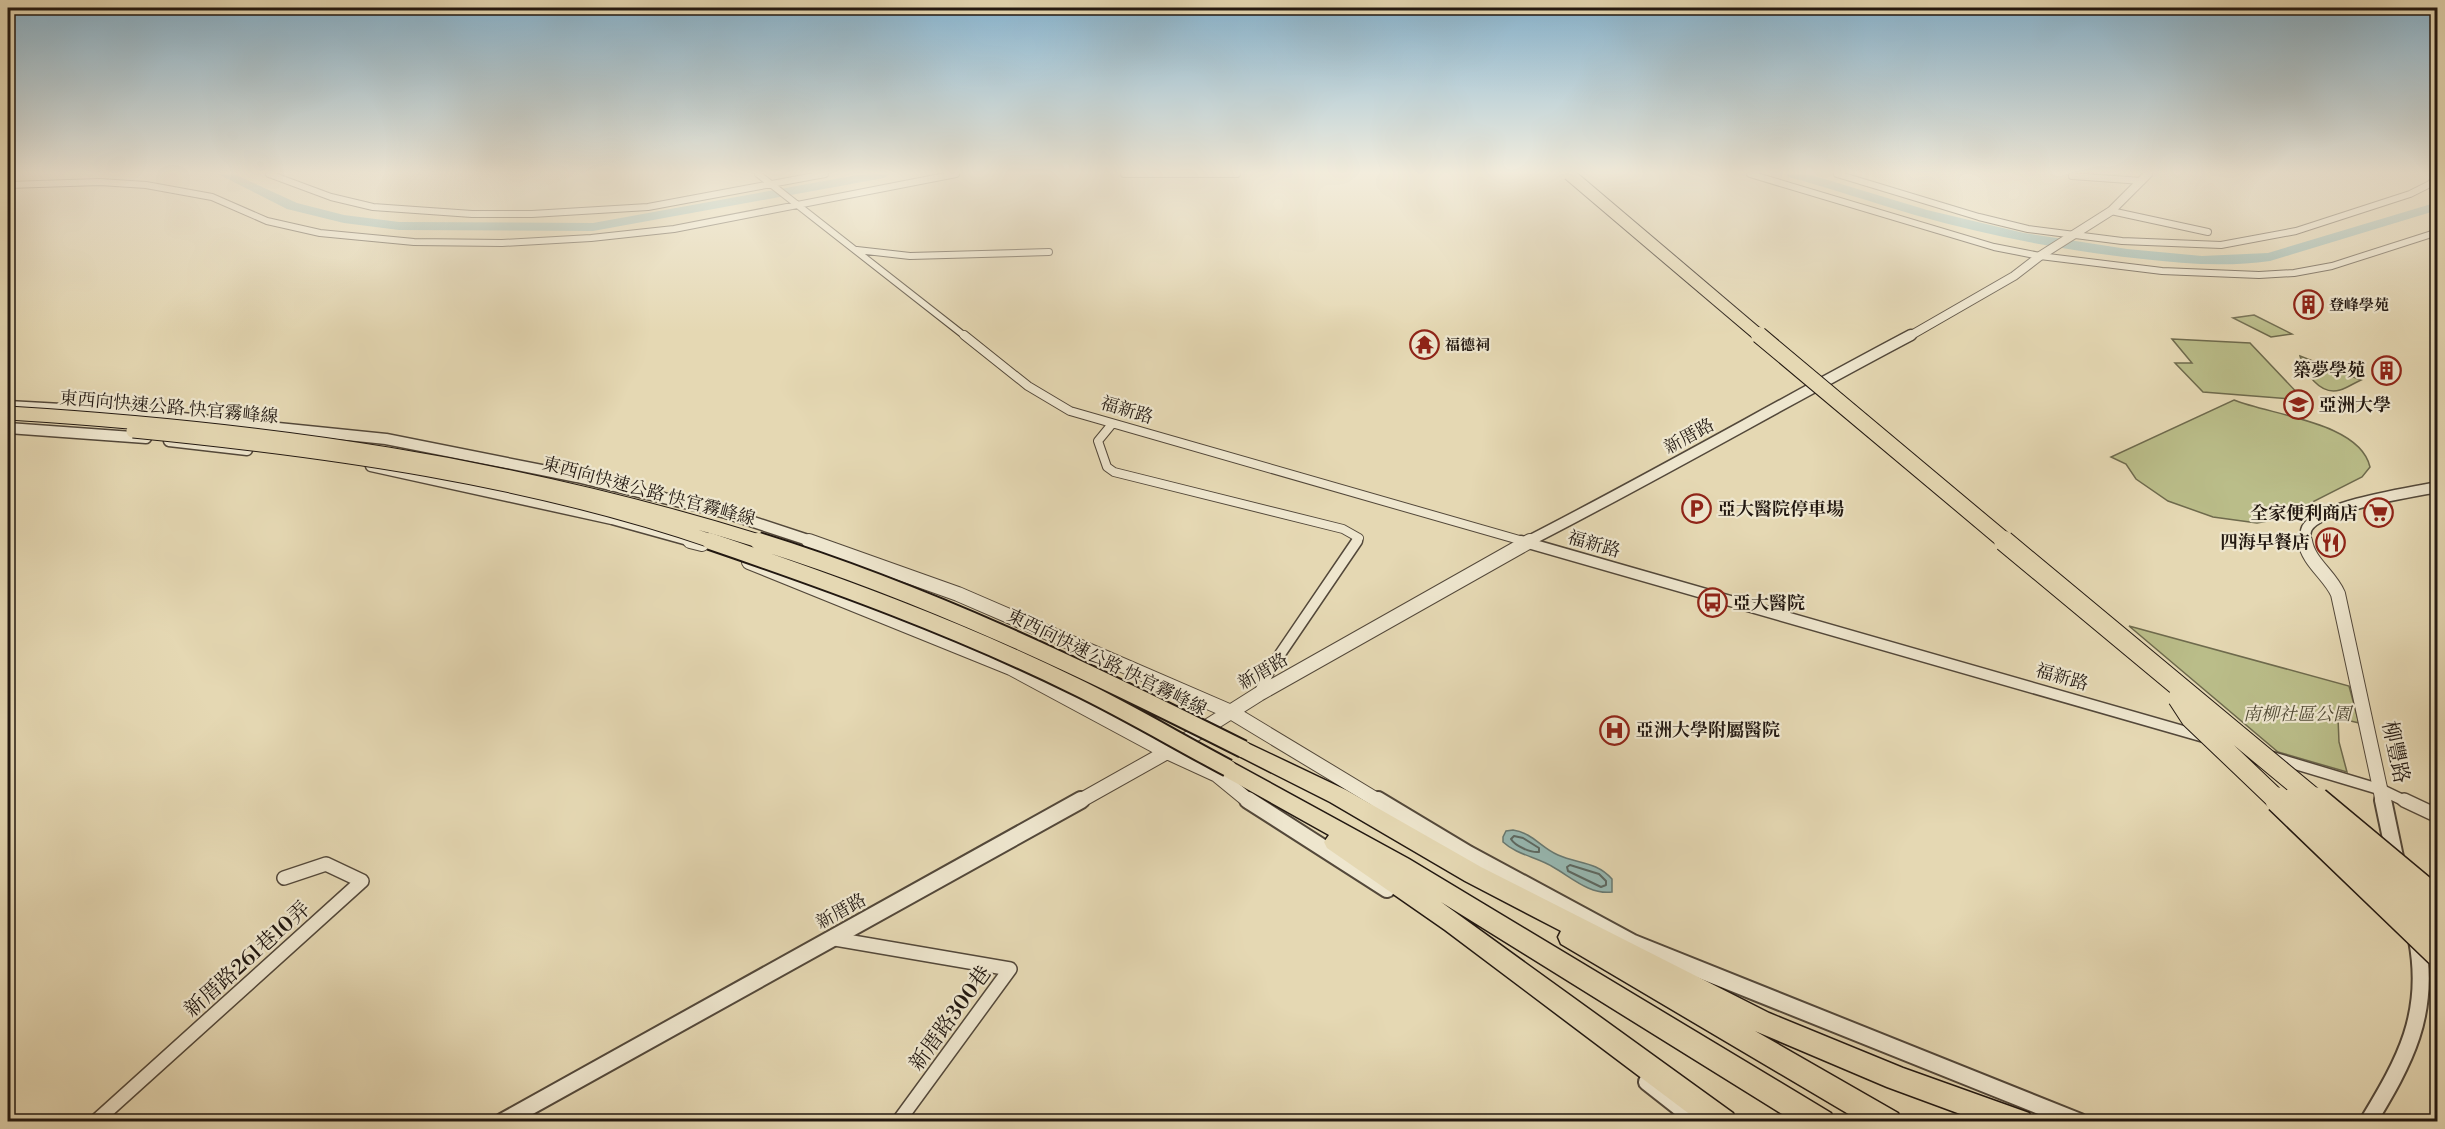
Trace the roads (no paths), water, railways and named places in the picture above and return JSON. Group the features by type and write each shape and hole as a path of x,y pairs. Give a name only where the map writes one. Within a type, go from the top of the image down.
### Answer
{"highway":[{"path":"1623,227 2178,698 2438,925"},
{"path":"1631,227 1851,413 2438,901"},
{"name":"東西向快速公路 快官霧峰線","path":"8,413 174,424 372,448 539,481 690,519 827,563 978,622 1091,673 1235,759"},
{"name":"東西向快速公路 快官霧峰線","path":"8,422 94,427 223,440 360,458 532,492 676,529 825,580 973,640 1235,759"},
{"path":"2178,698 2191,718 2438,954"},
{"path":"1235,759 1338,796 1473,874 1674,979 1760,1021 1897,1078 2019,1122"},
{"path":"1235,759 1251,792 1361,858 1454,923 1723,1122"},
{"path":"1235,759 1401,865 1821,1122"},
{"path":"1235,759 1340,802 1888,1122"},
{"path":"1897,1078 1986,1122"}],"street":[{"path":"293,227 330,235 422,241 489,242 627,236 676,227"},
{"name":"福新路","path":"826,227 1036,392 1070,411 2382,790 2438,816"},
{"path":"1925,227 1951,235 2041,255 2162,271 2259,275 2332,267 2438,232"},
{"path":"2018,227 2072,236 2176,245 2221,245 2252,241 2309,227"},
{"name":"新厝路","path":"502,1122 1167,752 1259,694 1525,543 1639,484 1815,386 1938,321 2014,276 2041,255 2087,227"},
{"path":"2183,227 2208,232"},
{"path":"857,250 910,256 1049,252"},
{"path":"8,406 133,413 310,429 386,439 577,477 726,513 877,563 958,594 1231,712 1468,854 1633,943 2080,1122"},
{"path":"1112,424 1098,441 1107,467 1114,472 1343,529 1353,532 1359,538 1270,669 1259,694"},
{"path":"8,428 100,433 349,461 612,519 710,547 1011,668 1167,752 1217,775 1254,805 1447,926 1698,1122"},
{"name":"柳豐路","path":"2368,1122 2407,1053 2418,1005 2421,954 2395,859 2341,606 2335,588 2306,545 2307,527 2316,518 2346,506 2438,487"},
{"path":"2395,859 2438,893"},
{"name":"新厝路261巷10弄","path":"95,1122 362,881 326,864 284,878"},
{"name":"新厝路300巷","path":"830,938 1010,969 898,1122"}],"water":[{"path":"1513,830 1532,837 1558,855 1600,869 1612,879 1612,892 1588,888 1547,864 1509,846 1503,842 1503,837 1506,831"}],"waterway":[{"path":"532,227 595,227"},
{"path":"1981,227 2092,249 2202,260 2243,260 2270,257 2370,227"}],"place":[{"name":"登峰學苑","path":"2308,305"},
{"name":"福德祠","path":"1424,345"},
{"name":"築夢學苑","path":"2386,370"},
{"name":"亞洲大學","path":"2298,405"},
{"name":"亞大醫院停車場","path":"1697,509"},
{"name":"全家便利商店","path":"2379,513"},
{"name":"四海早餐店","path":"2331,542"},
{"name":"亞大醫院","path":"1712,603"},
{"name":"亞洲大學附屬醫院","path":"1615,730"}],"park label":[{"name":"南柳社區公園","path":"2297,714"}]}
